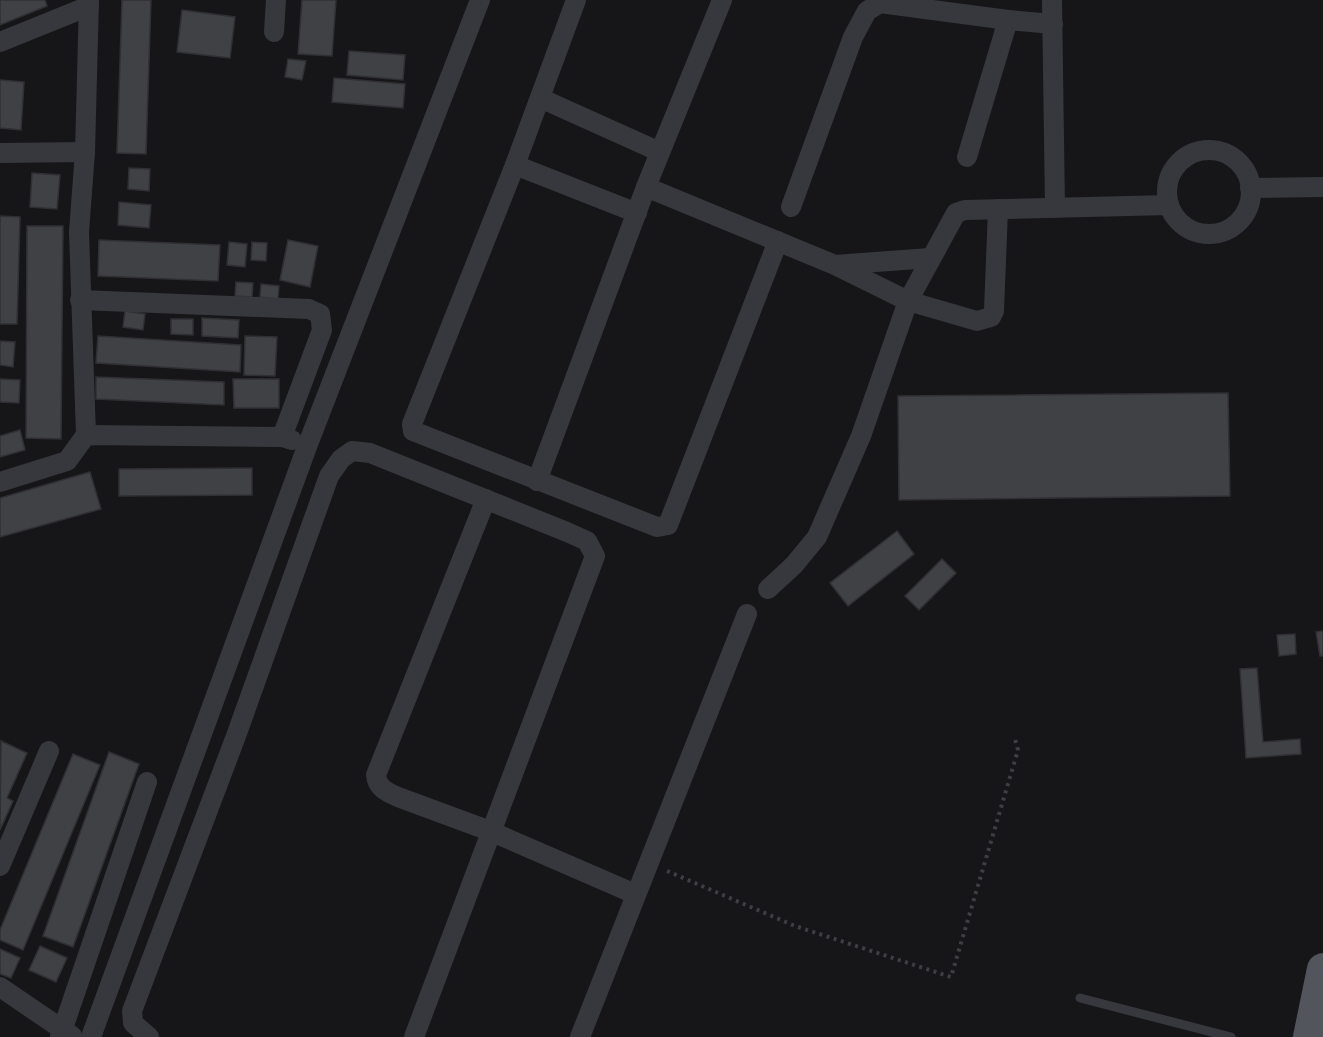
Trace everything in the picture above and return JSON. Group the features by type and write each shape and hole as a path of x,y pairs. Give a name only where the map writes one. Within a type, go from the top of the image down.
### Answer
{"main road":[{"path":"1309,1037 1323,969"}],"street":[{"path":"274,32 276,0"},
{"path":"91,1037 308,444 480,0"},
{"path":"576,0 515,165 412,426 415,432 657,527 668,525 778,241"},
{"path":"537,480 646,187 722,0"},
{"path":"1052,0 1055,208"},
{"path":"0,42 89,3 85,152 79,232 86,435 67,461 0,482"},
{"path":"791,207 853,37 867,11 880,3 895,3 1008,20 1053,24"},
{"path":"967,157 1008,20"},
{"path":"540,98 660,152"},
{"path":"1205,150 1232,156 1244,170 1250,188 1250,197 1244,215 1222,232 1204,234 1186,227 1169,205 1167,187 1174,169 1187,156 1205,150"},
{"path":"0,153 85,152"},
{"path":"515,165 637,213"},
{"path":"646,187 835,265 908,301 977,321 991,317 998,209"},
{"path":"1250,188 1323,187"},
{"path":"768,589 794,565 817,537 861,436 908,301 956,213 965,210 1169,205"},
{"path":"835,265 930,258"},
{"path":"80,300 309,309 320,314 322,330 282,438"},
{"path":"86,435 282,438 308,444"},
{"path":"149,1037 133,1023 132,1011 236,736 329,476 340,459 352,451 370,453 587,541 596,556 490,831 414,1037"},
{"path":"486,500 376,775 380,786 398,797 490,831 635,894"},
{"path":"580,1037 647,862 714,704 747,614"},
{"path":"0,866 49,751"},
{"path":"0,987 66,1035 147,782"}],"lane":[{"path":"1080,998 1231,1037"}],"path":[{"path":"647,862 795,926 951,977 1018,750 1016,738"}],"building":[{"path":"0,0 45,0 47,6 0,25"},
{"path":"122,0 151,0 146,154 117,153"},
{"path":"302,0 336,0 332,56 298,54"},
{"path":"182,10 235,17 230,58 177,52"},
{"path":"349,51 405,55 403,80 347,75"},
{"path":"288,59 306,61 302,80 285,77"},
{"path":"334,78 405,84 403,108 332,102"},
{"path":"0,80 24,82 21,130 0,128"},
{"path":"129,168 150,169 149,191 128,189"},
{"path":"32,173 60,175 57,209 30,207"},
{"path":"119,202 151,205 149,228 118,225"},
{"path":"0,216 20,217 17,324 0,324"},
{"path":"27,226 63,226 61,439 26,438"},
{"path":"99,240 220,245 218,281 98,276"},
{"path":"288,240 318,246 310,287 280,280"},
{"path":"229,242 247,244 245,267 227,265"},
{"path":"252,242 267,243 266,261 251,260"},
{"path":"236,282 253,283 252,297 235,296"},
{"path":"261,284 279,286 278,299 260,297"},
{"path":"125,311 145,314 143,330 123,327"},
{"path":"202,318 239,320 238,338 202,336"},
{"path":"171,319 193,319 193,335 171,334"},
{"path":"98,336 241,345 240,372 96,363"},
{"path":"245,336 277,337 275,376 244,375"},
{"path":"0,341 15,342 13,367 0,365"},
{"path":"96,377 224,382 224,405 96,399"},
{"path":"0,379 20,380 19,403 0,402"},
{"path":"233,379 279,379 279,408 234,408"},
{"path":"1228,393 1230,496 899,500 898,396"},
{"path":"20,430 25,450 0,457 0,436"},
{"path":"252,468 252,495 119,496 119,469"},
{"path":"90,472 101,509 0,537 0,498"},
{"path":"897,531 914,554 848,606 830,583"},
{"path":"942,559 956,573 919,610 905,596"},
{"path":"1323,631 1323,656 1320,656 1316,632"},
{"path":"1295,634 1296,654 1279,656 1277,635"},
{"path":"1257,668 1263,742 1300,739 1301,754 1246,758 1240,669"},
{"path":"1,741 27,753 7,798 13,801 0,830"},
{"path":"109,752 139,764 73,947 43,936"},
{"path":"73,754 100,765 23,950 0,940 0,930"},
{"path":"40,946 67,958 56,982 29,970"},
{"path":"0,949 20,958 11,978 0,974"}]}
